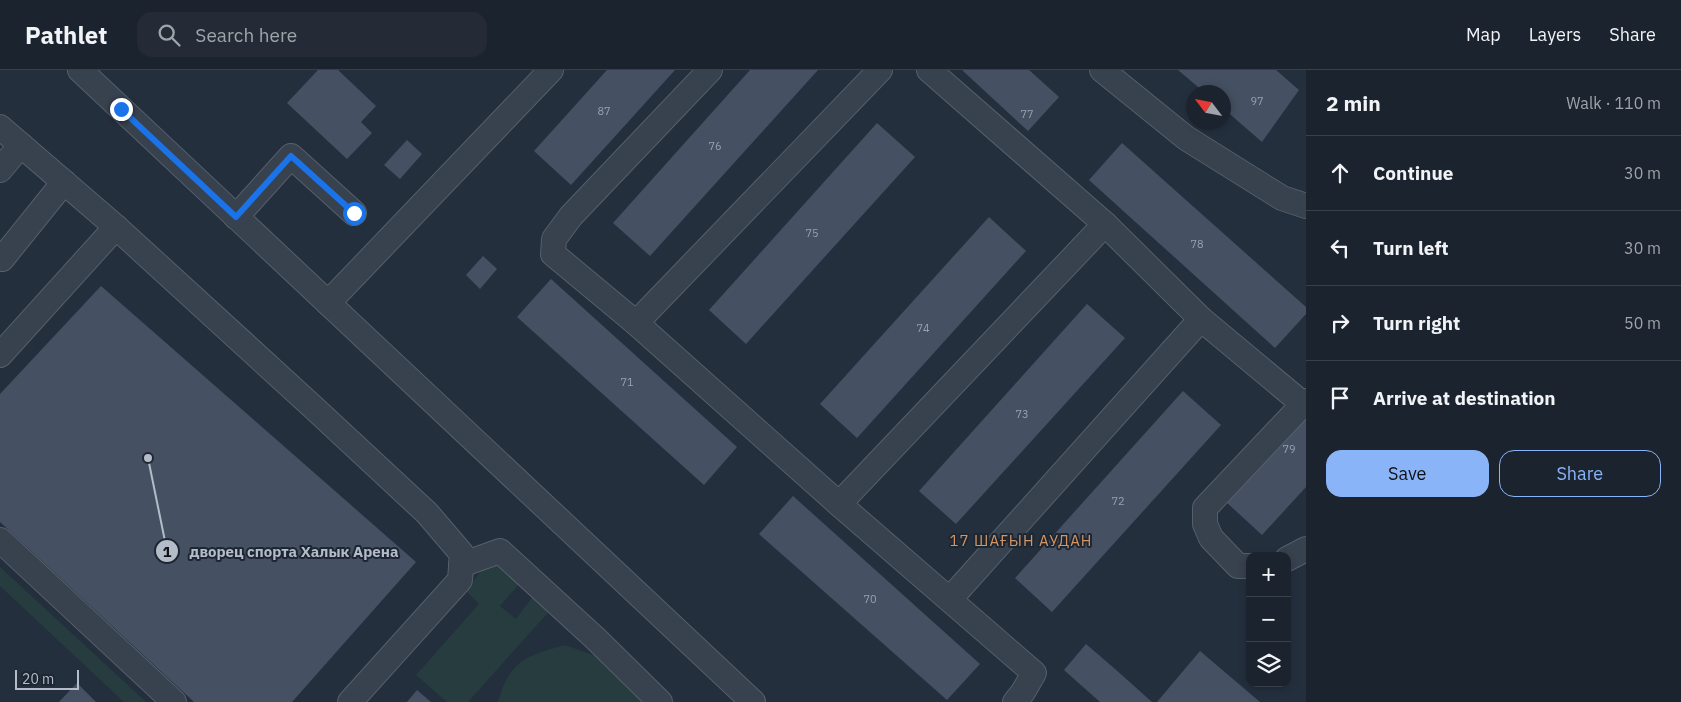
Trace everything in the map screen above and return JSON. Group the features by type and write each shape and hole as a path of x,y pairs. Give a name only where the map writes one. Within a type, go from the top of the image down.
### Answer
{"street":[{"path":"80,70 753,702"},
{"path":"328,303 551,70"},
{"path":"710,70 571,216 554,239 553,254 636,323 838,504 1034,673 1015,702"},
{"path":"636,323 880,70"},
{"path":"929,70 1105,224 1202,319 1305,402 1205,508 1205,524 1211,538 1238,566 1246,566"},
{"path":"1102,70 1186,138 1282,198 1306,206"},
{"path":"0,127 116,226 427,513 462,554 460,580 350,702"},
{"path":"0,170 20,144"},
{"path":"236,217 291,156 354,213"},
{"path":"2,259 64,182"},
{"path":"838,504 1105,224"},
{"path":"0,355 116,226"},
{"path":"950,599 1202,319"},
{"path":"0,540 174,702"},
{"path":"1291,557 1306,549"},
{"path":"461,565 500,552 596,639 660,702"}],"green space":[{"path":"499,561 521,582 500,606 516,619 534,595 553,607 468,702 447,702 416,675 479,604 466,591 486,565"},
{"path":"0,567 146,702 124,702 0,586"},
{"path":"565,645 596,656 645,702 498,702 508,677 521,662 540,653"}],"building":[{"path":"318,70 338,70 376,106 361,122 372,133 347,159 287,103"},
{"path":"607,70 675,70 571,185 534,151"},
{"path":"750,70 818,70 650,256 613,223"},
{"path":"962,70 1029,70 1059,97 1028,131"},
{"path":"1178,70 1276,70 1299,90 1262,142 1231,115 1231,85 1196,85"},
{"path":"877,123 915,157 746,344 709,310"},
{"path":"407,140 422,154 400,179 384,165"},
{"path":"1122,143 1306,307 1306,314 1275,348 1089,180"},
{"path":"989,217 1026,251 857,438 820,404"},
{"path":"483,256 497,269 480,289 466,275"},
{"path":"551,279 737,447 704,485 517,317"},
{"path":"101,286 416,562 292,702 194,702 0,522 0,394"},
{"path":"1087,304 1125,338 956,524 919,491"},
{"path":"1183,391 1221,425 1052,612 1015,578"},
{"path":"1306,412 1306,487 1262,535 1225,501"},
{"path":"793,496 980,664 947,700 759,534"},
{"path":"1086,644 1152,702 1100,702 1064,670"},
{"path":"1200,651 1260,702 1157,702"},
{"path":"77,683 96,702 59,702"},
{"path":"417,690 431,702 407,702"}],"place":[{"name":"дворец спорта Халык Арена","path":"148,458"}],"district":[{"name":"17 ШАҒЫН АУДАН","path":"1021,541"}],"route":[{"path":"121,109 236,217 291,156 354,213"}]}
